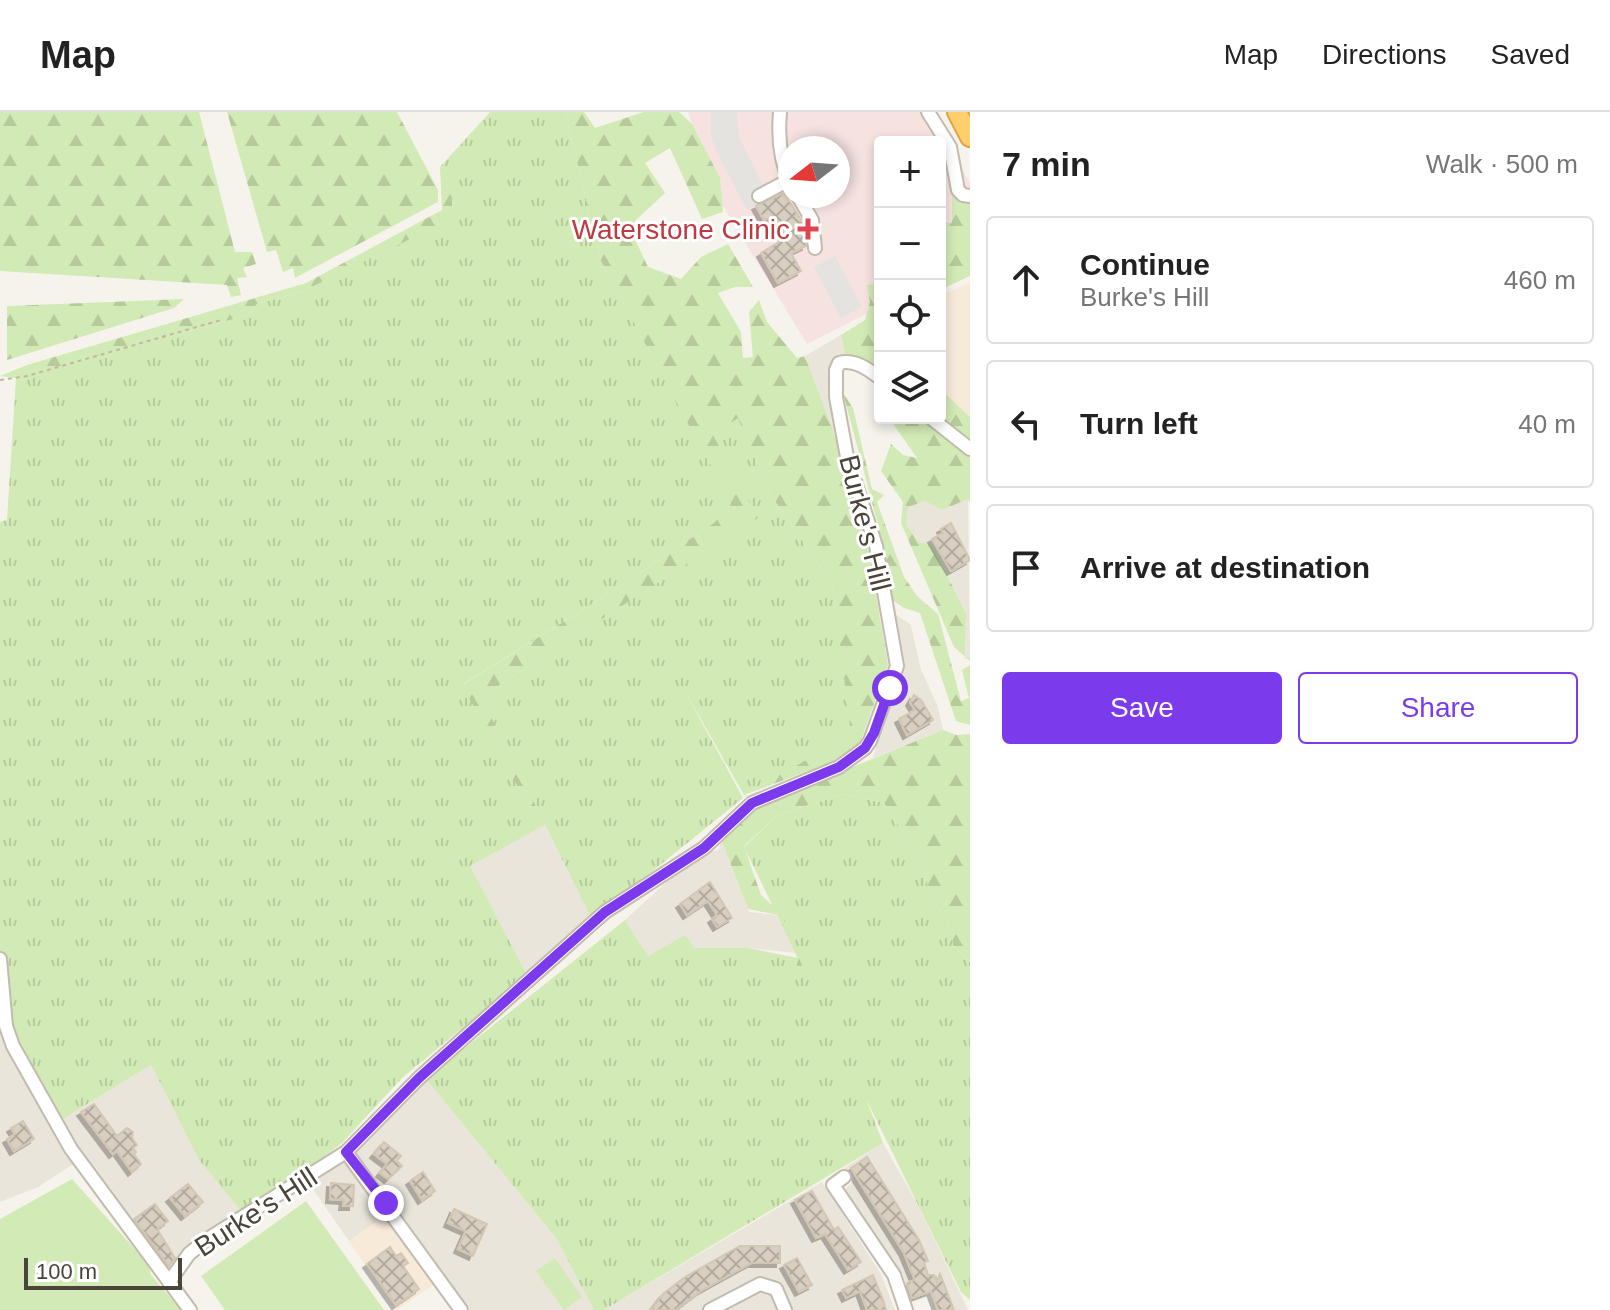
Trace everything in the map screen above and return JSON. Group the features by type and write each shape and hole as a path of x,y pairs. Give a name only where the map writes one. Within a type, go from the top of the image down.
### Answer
{"highway":[{"path":"957,112 970,137"}],"street":[{"path":"780,112 780,136"},
{"path":"928,112 950,147 958,190 970,196"},
{"path":"759,196 778,187"},
{"path":"805,208 812,220 815,248"},
{"name":"Burke's Hill","path":"169,1282 189,1254 206,1240 346,1152 419,1078 605,912 704,848 752,803 839,767 870,741 897,666 876,546 847,457 836,397 836,370 839,363 850,362 874,374"},
{"path":"939,424 970,449"},
{"path":"0,959 6,1026 13,1046 71,1149 190,1310"},
{"path":"346,1152 461,1310"},
{"path":"844,1177 833,1185 894,1275 906,1310"},
{"path":"710,1310 760,1284 776,1289 785,1310"}],"path":[{"path":"0,380 27,376 221,320"}],"shaded area":[{"name":"Waterstone Clinic","path":"688,112 929,112 943,136 874,136 874,310 807,344 712,188"},
{"path":"711,112 737,112 739,137 769,198 747,210 715,149 711,135"},
{"name":"Waterstone Clinic","path":"946,141 970,183 970,262 946,274"},
{"path":"835,256 862,307 841,318 814,267"},
{"path":"970,283 970,417 946,392 946,293"},
{"path":"841,335 846,358 836,362 838,432 834,433 805,356"},
{"path":"968,499 970,658 965,659 966,612 932,545 919,542 906,526 907,507 925,501 942,510"},
{"path":"895,614 911,625 921,670 937,704 943,730 873,758 900,650"},
{"path":"545,825 592,920 529,979 469,866"},
{"path":"721,839 749,912 777,915 796,953 748,948 694,948 648,956 625,920 704,848 719,850"},
{"path":"0,1031 6,1033 75,1163 38,1187 0,1202"},
{"path":"151,1065 199,1160 241,1211 230,1214 229,1218 197,1238 166,1268 58,1122"},
{"path":"426,1079 556,1238 594,1310 469,1310 395,1205 353,1153"},
{"path":"883,1143 919,1207 968,1310 937,1310 931,1293 913,1300 910,1298 903,1274 845,1190 854,1180 844,1168"},
{"path":"345,1160 389,1213 349,1241 310,1185"},
{"path":"822,1182 881,1274 895,1310 604,1310"},
{"path":"389,1213 435,1284 397,1310 349,1241"}],"green space":[{"path":"0,112 199,112 235,252 252,252 256,264 243,268 247,277 237,278 241,295 231,297 227,285 0,271"},
{"path":"227,112 397,112 438,190 438,202 295,278 293,268 283,272 276,250 267,252"},
{"path":"490,112 565,112 601,261 732,504 715,522 624,584 463,684 526,802 542,821 481,697 757,518 713,435 738,417 769,492 833,586 852,735 744,795 682,686 743,798 592,920 545,825 470,866 529,979 402,1078 342,1143 307,1170 241,1211 199,1160 151,1065 58,1122 9,1033 0,965 0,522 7,520 16,378 248,315 257,304 301,292 452,213 452,169 440,167"},
{"path":"565,112 584,112 595,128 644,112 679,112 692,124 720,178 723,212 702,219 670,148 645,163 665,193 635,221 631,231 648,267 681,279 701,257 728,244 753,287 735,287 718,293 741,332 743,358 753,357 749,312 759,300 767,322 797,358 805,356 834,433 867,543 888,665 859,746 830,763 744,795 851,735 833,586 769,492 738,418 713,435 758,518 481,697 545,825 526,802 462,685 624,584 715,522 731,504 601,261"},
{"path":"440,167 452,169 452,213 435,227 301,292 257,304 248,315 16,378 0,376 27,365 306,283 442,210"},
{"path":"958,169 970,195 970,276 946,287 946,222 952,223 952,180"},
{"path":"874,284 874,370 846,358 841,335 865,320 870,302 867,285"},
{"path":"184,299 174,308 7,360 7,306"},
{"path":"843,393 853,408 872,489 884,495 877,502 904,577 917,596 938,614 961,701 969,698 962,670 970,665 970,725 956,721 920,613 904,608 891,599 885,551"},
{"path":"946,395 970,417 970,446 946,424"},
{"path":"893,424 930,424 970,456 970,503 968,499 942,510 925,501 908,507 906,525 919,542 932,545 966,613 965,657 954,647 901,523 903,502 881,471 891,444 903,455 917,458"},
{"path":"943,730 957,735 970,734 970,962 953,945 953,931 932,897 919,857 884,803 844,794 779,814 744,846 761,895 781,913 807,978 795,977 798,959 778,915 748,909 721,839 752,808"},
{"path":"844,794 884,803 919,857 932,897 953,931 953,945 970,962 970,1300 961,1292 866,1099 883,1143 604,1310 594,1310 556,1238 426,1079 625,920 648,956 685,935 694,948 748,948 798,958 744,847 779,814"},
{"path":"72,1179 149,1265 151,1275 181,1310 0,1310 0,1219"},
{"path":"306,1201 384,1310 225,1310 201,1276"},
{"path":"555,1258 582,1297 564,1310 536,1271"}],"building":[{"path":"778,196 778,208 794,208 803,223 806,246 791,253 801,271 778,283 761,253 784,239 772,216 764,220 756,206"},
{"path":"951,523 970,560 951,571 932,539 943,533 941,529"},
{"path":"914,695 921,700 933,720 907,735 899,719 915,710 910,702"},
{"path":"710,882 732,918 717,927 712,919 717,915 708,901 687,915 680,904"},
{"path":"94,1104 117,1136 127,1128 133,1132 132,1138 137,1145 133,1148 134,1154 141,1164 132,1172 117,1151 113,1154 81,1112"},
{"path":"23,1121 34,1139 14,1151 7,1139 15,1134 11,1128"},
{"path":"384,1142 401,1156 397,1161 402,1166 388,1179 380,1173 387,1164 374,1154"},
{"path":"867,1157 919,1240 928,1261 924,1262 928,1275 934,1275 937,1282 940,1274 954,1310 938,1310 931,1291 912,1298 907,1283 915,1280 904,1253 851,1168"},
{"path":"423,1172 435,1191 422,1200 410,1181"},
{"path":"331,1183 354,1185 353,1206 343,1206 344,1200 330,1199"},
{"path":"188,1184 203,1202 185,1216 170,1198"},
{"path":"812,1191 834,1230 838,1227 861,1262 848,1270 825,1234 816,1238 795,1200"},
{"path":"155,1204 168,1221 157,1229 175,1258 169,1266 134,1219"},
{"path":"454,1209 487,1224 473,1256 458,1249 466,1231 448,1223"},
{"path":"740,1246 780,1246 780,1263 751,1263 702,1290 675,1310 651,1310 663,1294 685,1277"},
{"path":"390,1247 396,1256 401,1253 408,1263 403,1266 419,1289 396,1305 367,1264"},
{"path":"797,1258 812,1285 799,1292 784,1265"},
{"path":"873,1275 886,1310 867,1310 860,1291 846,1298 842,1290"}],"place":[{"name":"Waterstone Clinic","path":"808,229"}],"route":[{"path":"386,1203 346,1152 419,1078 605,912 704,848 752,803 839,767 865,748 874,733 890,688"}]}
